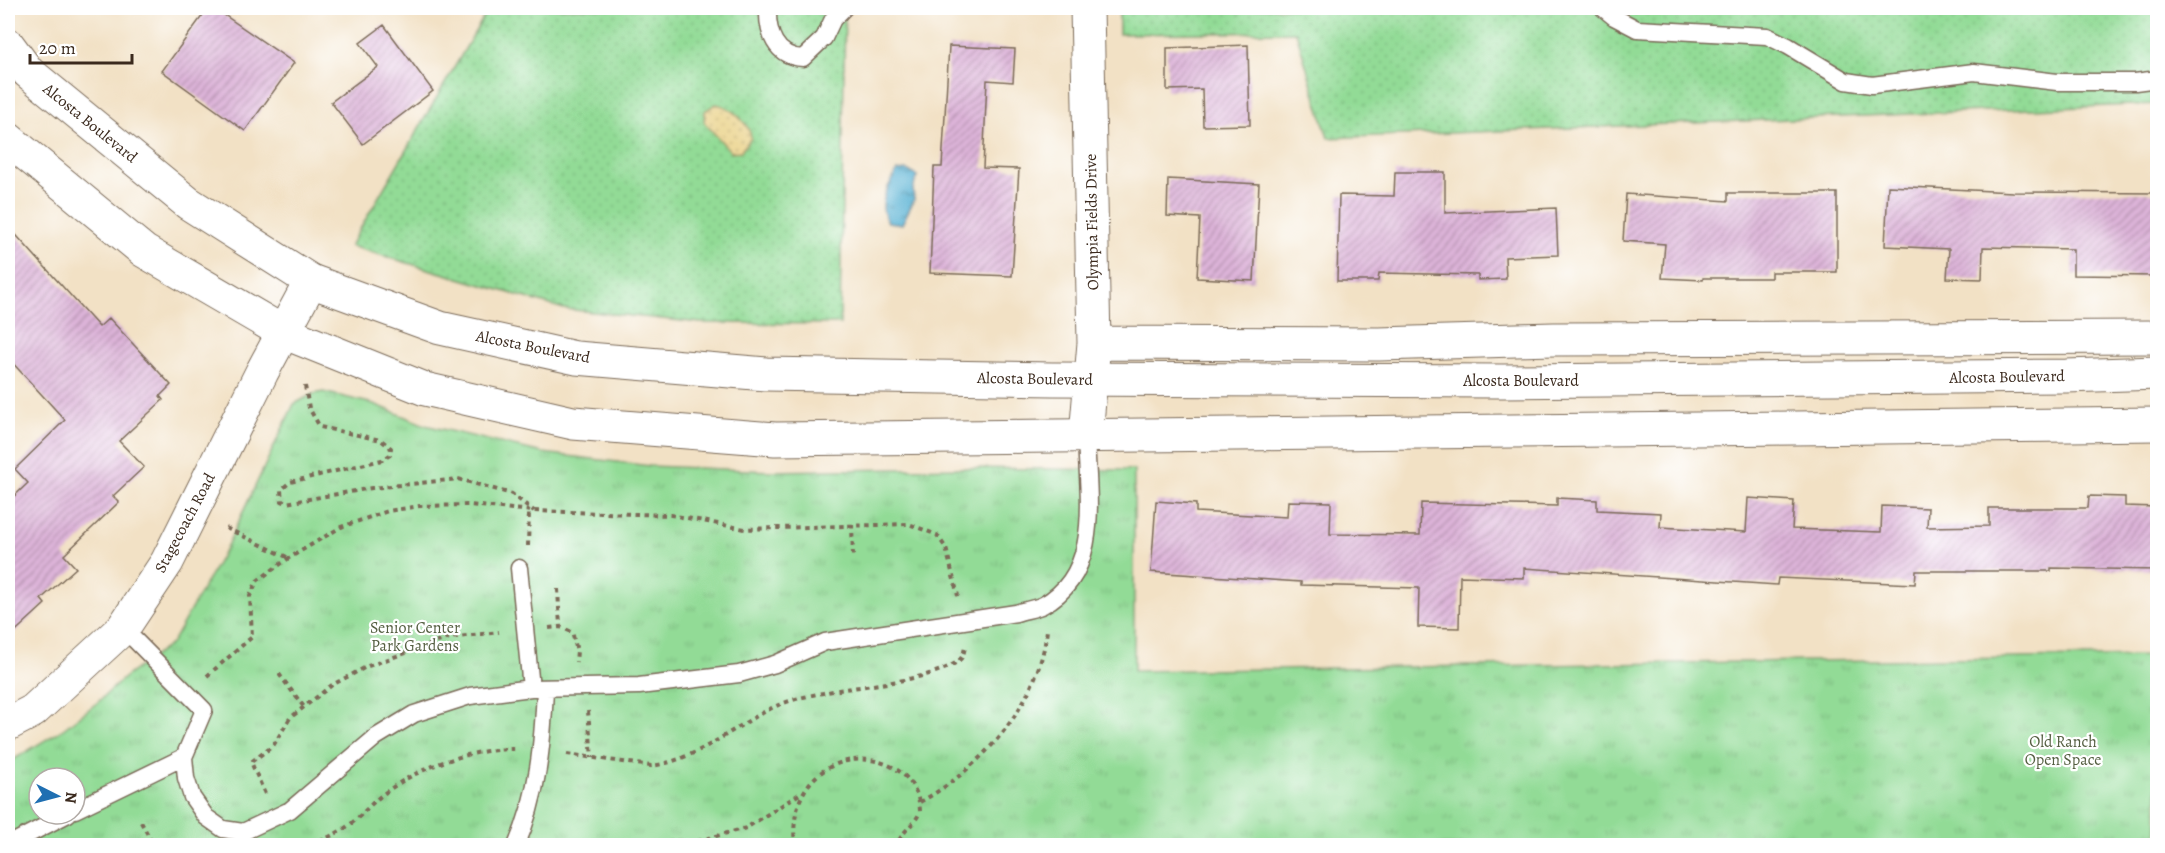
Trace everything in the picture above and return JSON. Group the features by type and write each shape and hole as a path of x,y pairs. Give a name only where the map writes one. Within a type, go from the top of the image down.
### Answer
{"main road":[{"name":"Olympia Fields Drive","path":"1086,435 1094,343 1087,8"},
{"name":"Alcosta Boulevard","path":"8,45 28,72 188,203 311,281 440,328 576,358 766,374 1091,379 1503,381 2066,376 2157,373"},
{"path":"8,139 144,251 283,332 425,389 573,423 775,439 2157,424"},
{"name":"Stagecoach Road","path":"8,724 33,711 123,628 167,562 311,281"},
{"path":"1094,343 1379,344 1554,339 2157,336"}],"lane":[{"path":"768,8 768,21 774,44 790,58 803,58 824,38 833,18 844,8"},
{"path":"1604,8 1614,17 1637,29 1767,36 1788,46 1845,81 1872,85 1974,72 2057,82 2135,82 2157,79"},
{"path":"123,628 204,710 184,757 186,778 192,797 206,818 224,829 243,832 290,810 376,737 414,714 470,696 538,688 639,686 739,674 775,664 825,642 1016,613 1043,605 1065,587 1080,564 1087,543 1089,516 1086,435"},
{"path":"516,846 523,830 541,750 538,688 519,568"},
{"path":"87,804 184,757"},
{"path":"8,845 45,826"}],"path":[{"path":"305,386 309,408 320,427 329,431 381,440 391,448 390,455 382,460 290,482 281,490 282,501 286,504 372,488 458,479 512,494 534,511"},
{"path":"188,693 252,637 250,596 257,581 341,526 388,512 420,506 671,515 745,529 909,524 937,535 946,548 958,597"},
{"path":"528,546 529,511"},
{"path":"852,524 853,557"},
{"path":"226,528 289,558"},
{"path":"558,589 560,627"},
{"path":"920,802 946,788 969,769 1007,729 1035,675 1047,634 1050,599"},
{"path":"542,629 560,627 572,632 577,651 575,668"},
{"path":"268,800 251,762 273,746 290,718 332,685 368,666 449,638 504,632"},
{"path":"562,753 651,766 665,765 713,745 773,707 822,693 906,678 957,662 964,655 966,643"},
{"path":"279,674 304,707"},
{"path":"588,709 592,758"},
{"path":"312,846 340,831 387,791 410,777 442,763 477,754 521,749"},
{"path":"795,846 795,812 806,784 820,771 856,759 872,761 903,774 916,788 920,802 916,821 901,834 897,846"},
{"path":"641,846 652,842 698,841 746,828 801,793"},
{"path":"141,822 154,846"},
{"path":"698,841 711,846"}],"green space":[{"path":"489,8 845,8 840,324 701,323 564,309 350,246"},
{"path":"1119,8 2157,8 2157,104 1328,138 1296,32 1119,34"},
{"name":"Senior Center Park Gardens","path":"323,392 374,404 425,425 543,453 650,466 771,471 964,468 1134,470 1134,671 2157,656 2157,845 8,846 8,763 62,730 125,677 171,644 226,548 294,404 313,394"}],"sand":[{"path":"716,104 733,112 747,127 751,138 741,151 731,152 704,122 705,111"}],"water":[{"path":"907,170 917,176 913,189 914,200 902,224 888,222 883,209 887,190 897,171"}],"building":[{"path":"208,8 214,8 294,63 245,131 162,71"},
{"path":"384,25 433,91 363,144 331,102 378,67 360,43"},
{"path":"1248,45 1250,125 1203,126 1202,89 1167,90 1167,48"},
{"path":"949,46 1015,49 1013,82 987,80 983,168 1019,169 1012,276 930,273 934,167 942,167"},
{"path":"1395,172 1445,172 1445,213 1556,208 1558,255 1505,257 1506,279 1478,280 1478,275 1379,273 1378,281 1337,281 1339,195 1394,196"},
{"path":"1168,179 1259,184 1254,281 1197,278 1200,218 1167,216"},
{"path":"1888,186 2013,192 2157,193 2157,276 2073,275 2073,249 1983,247 1982,279 1947,278 1949,249 1885,246"},
{"path":"1728,193 1837,193 1837,272 1771,272 1771,278 1703,278 1703,280 1662,278 1665,244 1623,241 1626,194 1728,201"},
{"path":"8,226 99,327 109,318 171,385 160,396 163,400 119,441 144,467 113,496 119,502 64,555 76,568 41,599 45,604 8,638 8,502 28,483 15,469 65,420 8,358"},
{"path":"2089,496 2125,497 2125,506 2157,507 2157,570 2051,568 2051,571 1916,571 1915,584 1778,578 1777,585 1524,568 1524,578 1460,576 1459,628 1418,627 1419,588 1301,585 1301,582 1151,572 1156,501 1196,504 1196,512 1287,517 1288,501 1331,502 1330,534 1420,535 1421,503 1557,506 1557,498 1597,500 1597,510 1661,513 1660,527 1746,532 1748,498 1794,501 1792,529 1881,532 1882,506 1928,508 1927,527 1989,526 1989,508 2088,508"}],"park label":[{"name":"Old Ranch Open Space","path":"2063,751"}]}
